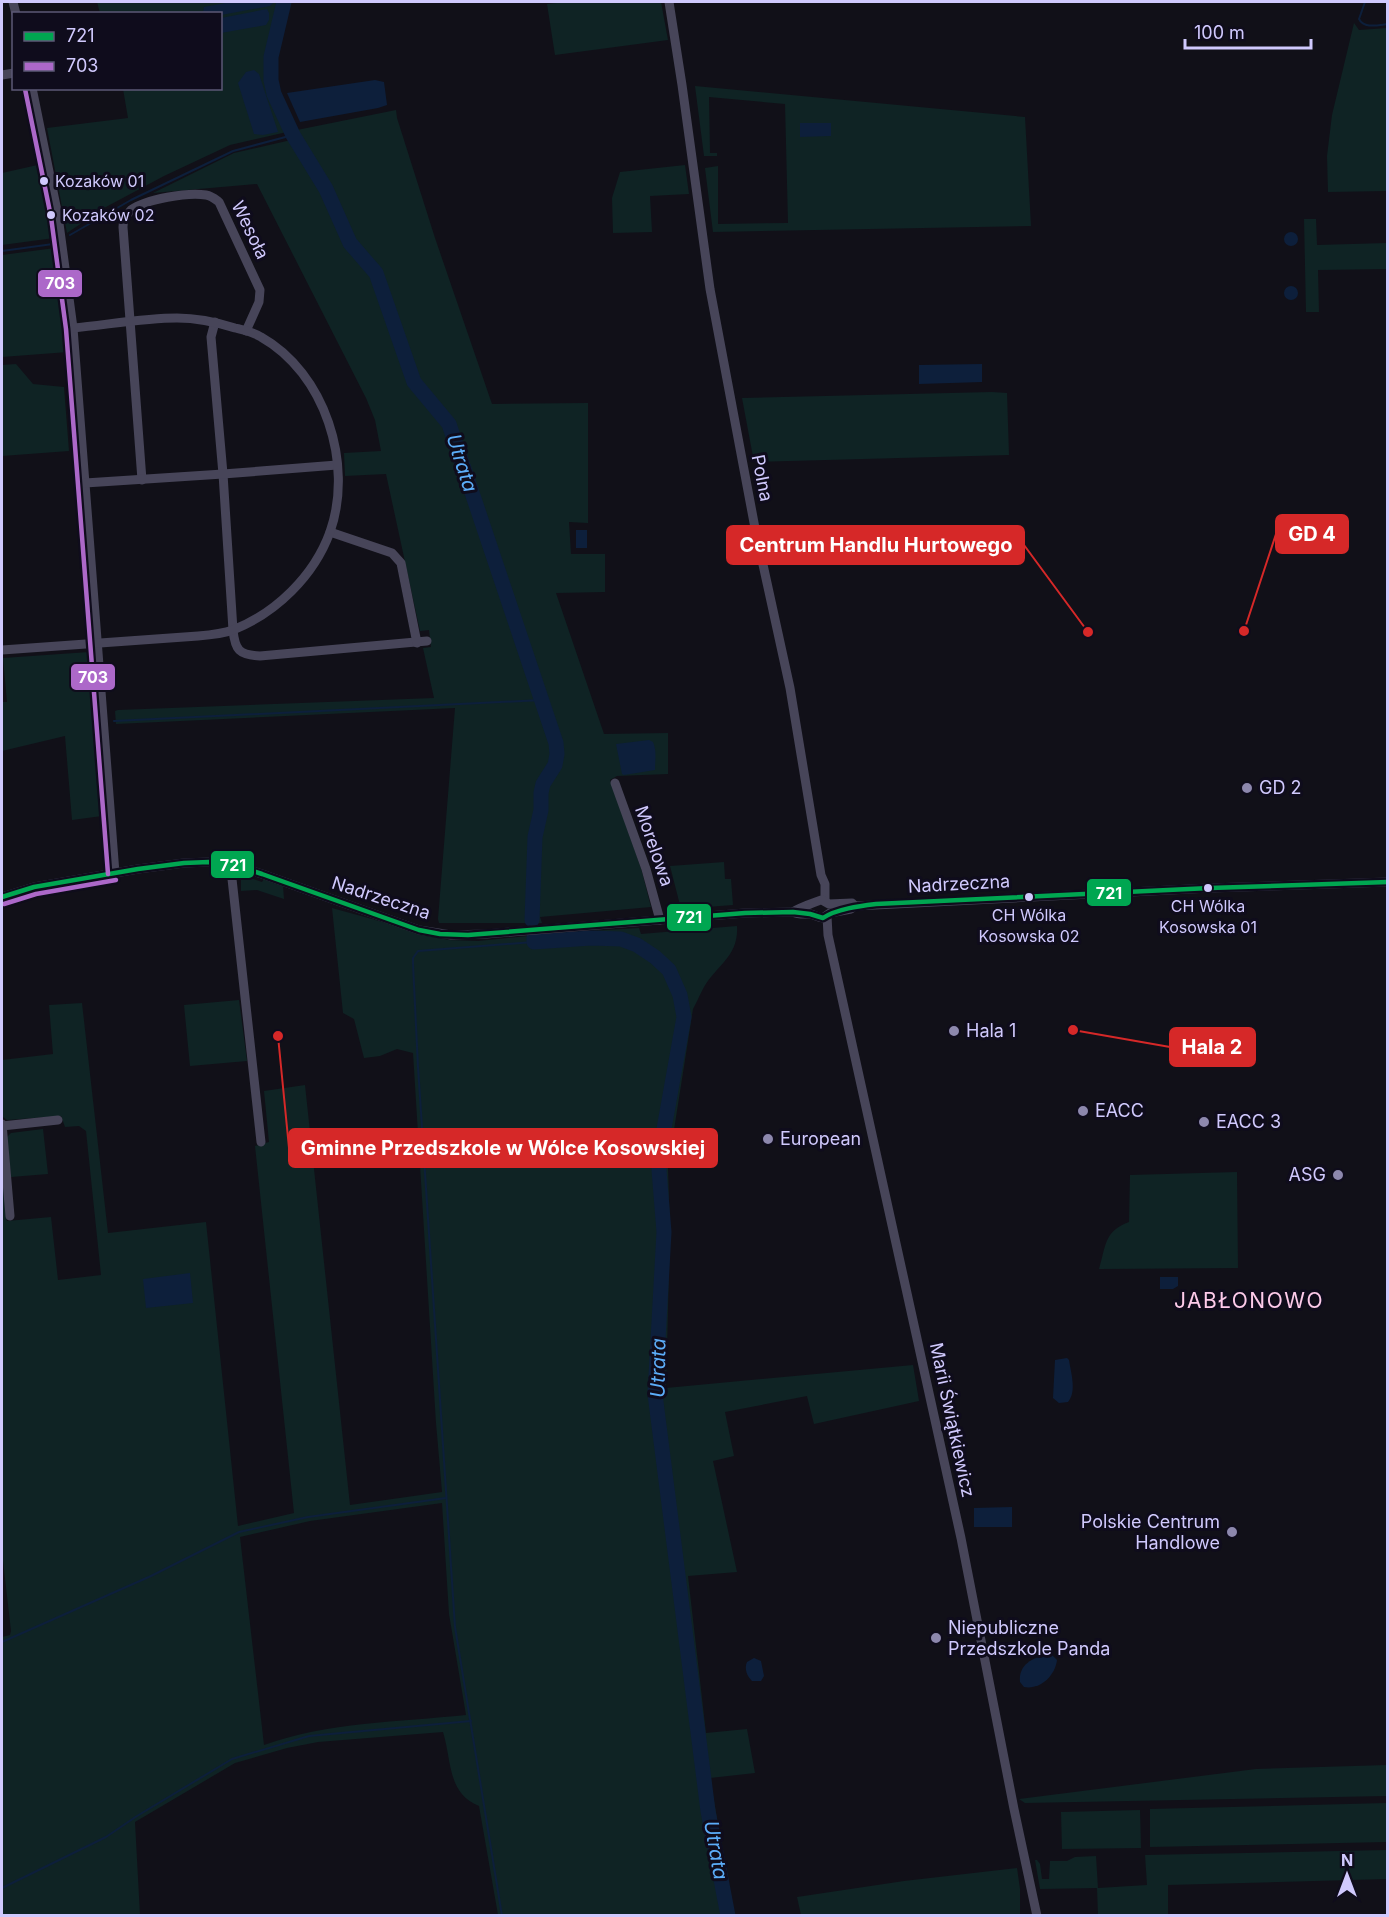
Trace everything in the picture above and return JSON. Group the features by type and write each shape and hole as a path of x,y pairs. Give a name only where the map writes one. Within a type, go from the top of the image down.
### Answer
{"street":[{"name":"Polna","path":"669,2 710,289 753,518 789,688 821,875 819,879 821,909"},
{"path":"32,90 58,216 73,328 115,873"},
{"name":"Wesoła","path":"142,480 123,227 126,216 132,210 153,201 205,195 219,202 260,290 259,302 246,331"},
{"path":"2,650 198,636 233,630 266,612 289,593 308,572 330,532 337,495 337,465 333,437 324,408 312,388 301,372 280,351 260,336 215,322 177,318 73,328"},
{"path":"215,322 212,337 233,630 237,648 241,652 251,656 422,642 397,556 386,550 330,532"},
{"path":"85,483 337,465"},
{"name":"Morelowa","path":"615,783 646,869 660,920"},
{"name":"Nadrzeczna","path":"2,897 34,887 197,862 234,865 408,927 440,934 486,934 745,913 793,912 796,909 821,909 852,903 855,906 1234,887 1388,882"},
{"path":"234,865 232,879 261,1142"},
{"name":"Marii Świątkiewicz","path":"821,909 823,928 828,932 961,1538 1037,1916"},
{"path":"10,1216 2,1125 58,1120"}],"green space":[{"path":"97,2 280,2 270,45 267,78 271,100 287,132 230,145 104,208 67,233 47,128 128,118 123,90 222,90 222,12 100,12"},
{"path":"661,2 668,40 555,55 547,4"},
{"path":"1354,23 1359,30 1387,28 1387,191 1328,192 1327,156 1332,115"},
{"path":"695,86 1025,117 1031,226 713,232 705,168 718,166 718,224 788,223 785,104 709,97 710,153 717,153 717,156 704,156"},
{"path":"396,110 435,238 492,404 588,403 588,523 569,522 571,554 605,554 605,592 556,593 604,734 668,733 668,774 617,776 610,780 641,868 651,907 540,917 542,923 439,923 455,708 116,724 115,711 118,710 434,698 423,648 431,647 429,630 420,631 386,474 345,476 344,453 381,451 375,420 257,184 153,193 234,153 291,140 287,132"},
{"path":"42,164 54,238 2,245 2,173"},
{"path":"685,165 689,194 650,196 652,232 613,233 612,198 620,172"},
{"path":"1304,219 1316,219 1317,245 1387,243 1387,269 1318,270 1319,312 1306,312"},
{"path":"55,248 63,291 68,352 2,357 2,255"},
{"path":"16,364 33,384 64,387 69,451 2,456 2,365"},
{"path":"1007,393 1009,455 754,462 742,398"},
{"path":"89,652 102,816 72,820 65,736 2,751 2,702 7,702 3,658"},
{"path":"724,862 725,879 731,879 733,905 681,909 670,866"},
{"path":"247,877 262,882 264,879 283,886 284,899 257,890 241,891 241,880"},
{"path":"332,908 448,940 478,941 639,928 641,934 737,926 735,945 731,953 709,979 693,1009 668,1168 670,1230 666,1388 913,1365 919,1401 814,1424 807,1396 725,1412 734,1456 713,1461 737,1572 688,1576 706,1733 747,1729 755,1773 710,1778 734,1915 498,1915 479,1806 461,1793 456,1785 443,1732 318,1742 235,1763 135,1822 140,1915 2,1915 2,1637 10,1635 11,1631 2,1552 2,1154 7,1221 51,1217 58,1280 101,1275 86,1131 79,1126 65,1127 61,1116 7,1120 3,1117 2,1060 53,1054 49,1005 82,1003 108,1233 206,1222 238,1526 294,1513 255,1146 269,1142 264,1091 305,1085 350,1505 442,1492 413,1053 397,1049 380,1056 364,1058 354,1019 343,1013","holes":["442,1503 449,1614 466,1715 338,1727 288,1737 264,1745 240,1537 310,1521"]},
{"path":"239,1000 247,1061 190,1066 184,1005"},
{"path":"43,1129 48,1174 11,1177 7,1137 11,1133"},
{"path":"1237,1172 1238,1268 1099,1269 1110,1235 1129,1222 1130,1175"},
{"path":"1387,1765 1387,1796 1025,1803 1019,1799 1256,1769"},
{"path":"1387,1803 1387,1842 1150,1847 1150,1809"},
{"path":"1140,1810 1141,1848 1062,1849 1061,1812"},
{"path":"1387,1850 1387,1879 1168,1885 1168,1916 1098,1915 1097,1888 1040,1889 1035,1860 1040,1864 1042,1879 1049,1879 1050,1861 1067,1861 1075,1857 1096,1856 1098,1888 1147,1885 1145,1855"},
{"path":"1017,1868 1020,1915 801,1915 797,1897 904,1881"}],"water":[{"path":"231,2 273,2 270,6 222,15 222,12 203,12 204,7"},
{"path":"267,9 269,13 266,25 222,33 222,18"},
{"path":"254,70 259,74 278,132 254,134 238,83 246,72"},
{"path":"375,80 384,82 387,105 300,122 287,93"},
{"path":"800,123 831,123 831,136 800,137"},
{"path":"1291,232 1296,234 1298,239 1296,244 1291,246 1286,244 1284,239 1286,234"},
{"path":"1291,286 1296,288 1298,293 1296,298 1291,300 1286,298 1284,293 1286,288"},
{"path":"982,364 982,382 919,384 919,365"},
{"path":"576,530 587,530 587,548 576,548"},
{"path":"649,740 653,742 655,749 655,770 622,774 616,744"},
{"path":"190,1273 193,1303 146,1308 143,1279"},
{"path":"1160,1277 1178,1277 1178,1286 1173,1289 1160,1289"},
{"path":"1067,1358 1073,1388 1068,1402 1059,1403 1053,1398 1055,1360"},
{"path":"1012,1507 1012,1527 974,1527 974,1508"},
{"path":"1052,1655 1057,1660 1050,1676 1041,1684 1024,1687 1020,1682 1021,1671 1032,1660"},
{"path":"754,1658 761,1661 764,1676 761,1681 752,1681 746,1672 747,1662"}],"waterway":[{"name":"Utrata","path":"284,2 271,57 271,80 274,94 293,135 326,189 350,243 376,273 414,382 449,424 556,743 555,765 543,784 541,810 535,837 532,920"},
{"path":"1365,2 1359,19 1361,22 1372,26 1388,24"},
{"path":"70,235 131,200 233,151 293,135"},
{"path":"2,251 53,244"},
{"path":"114,721 542,700"},
{"name":"Utrata","path":"534,937 534,942 591,938 621,939 637,945 669,970 680,995 684,1017 662,1140 659,1170 664,1232 655,1394 708,1811 728,1916"},
{"path":"502,1916 455,1627 418,1067 413,958 418,951 534,942"},
{"path":"2,1642 151,1576 239,1532 308,1517 446,1498"},
{"path":"2,1888 106,1837 232,1759 309,1736 471,1721"}],"transit line":[{"name":"703","path":"25,90 51,217 66,329 108,874"},
{"name":"721","path":"2,897 34,887 138,869 209,862 234,865 262,874 419,930 440,934 468,935 745,913 793,912 823,918 841,910 876,904 1388,882"},
{"name":"703","path":"4,904 36,894 116,880"}],"place":[{"name":"Kozaków 01","path":"44,181"},
{"name":"Kozaków 02","path":"51,215"},
{"name":"GD 4","path":"1244,631"},
{"name":"Centrum Handlu Hurtowego","path":"1088,632"},
{"name":"GD 2","path":"1247,788"},
{"name":"CH Wólka Kosowska 01","path":"1208,888"},
{"name":"CH Wólka Kosowska 02","path":"1029,897"},
{"name":"Hala 2","path":"1073,1030"},
{"name":"Hala 1","path":"954,1031"},
{"name":"Gminne Przedszkole w Wólce Kosowskiej","path":"278,1036"},
{"name":"EACC","path":"1083,1111"},
{"name":"EACC 3","path":"1204,1122"},
{"name":"European","path":"768,1139"},
{"name":"ASG","path":"1338,1175"},
{"name":"Polskie Centrum Handlowe","path":"1232,1532"},
{"name":"Niepubliczne Przedszkole Panda","path":"936,1638"}],"district":[{"name":"JABŁONOWO","path":"1249,1301"}]}
